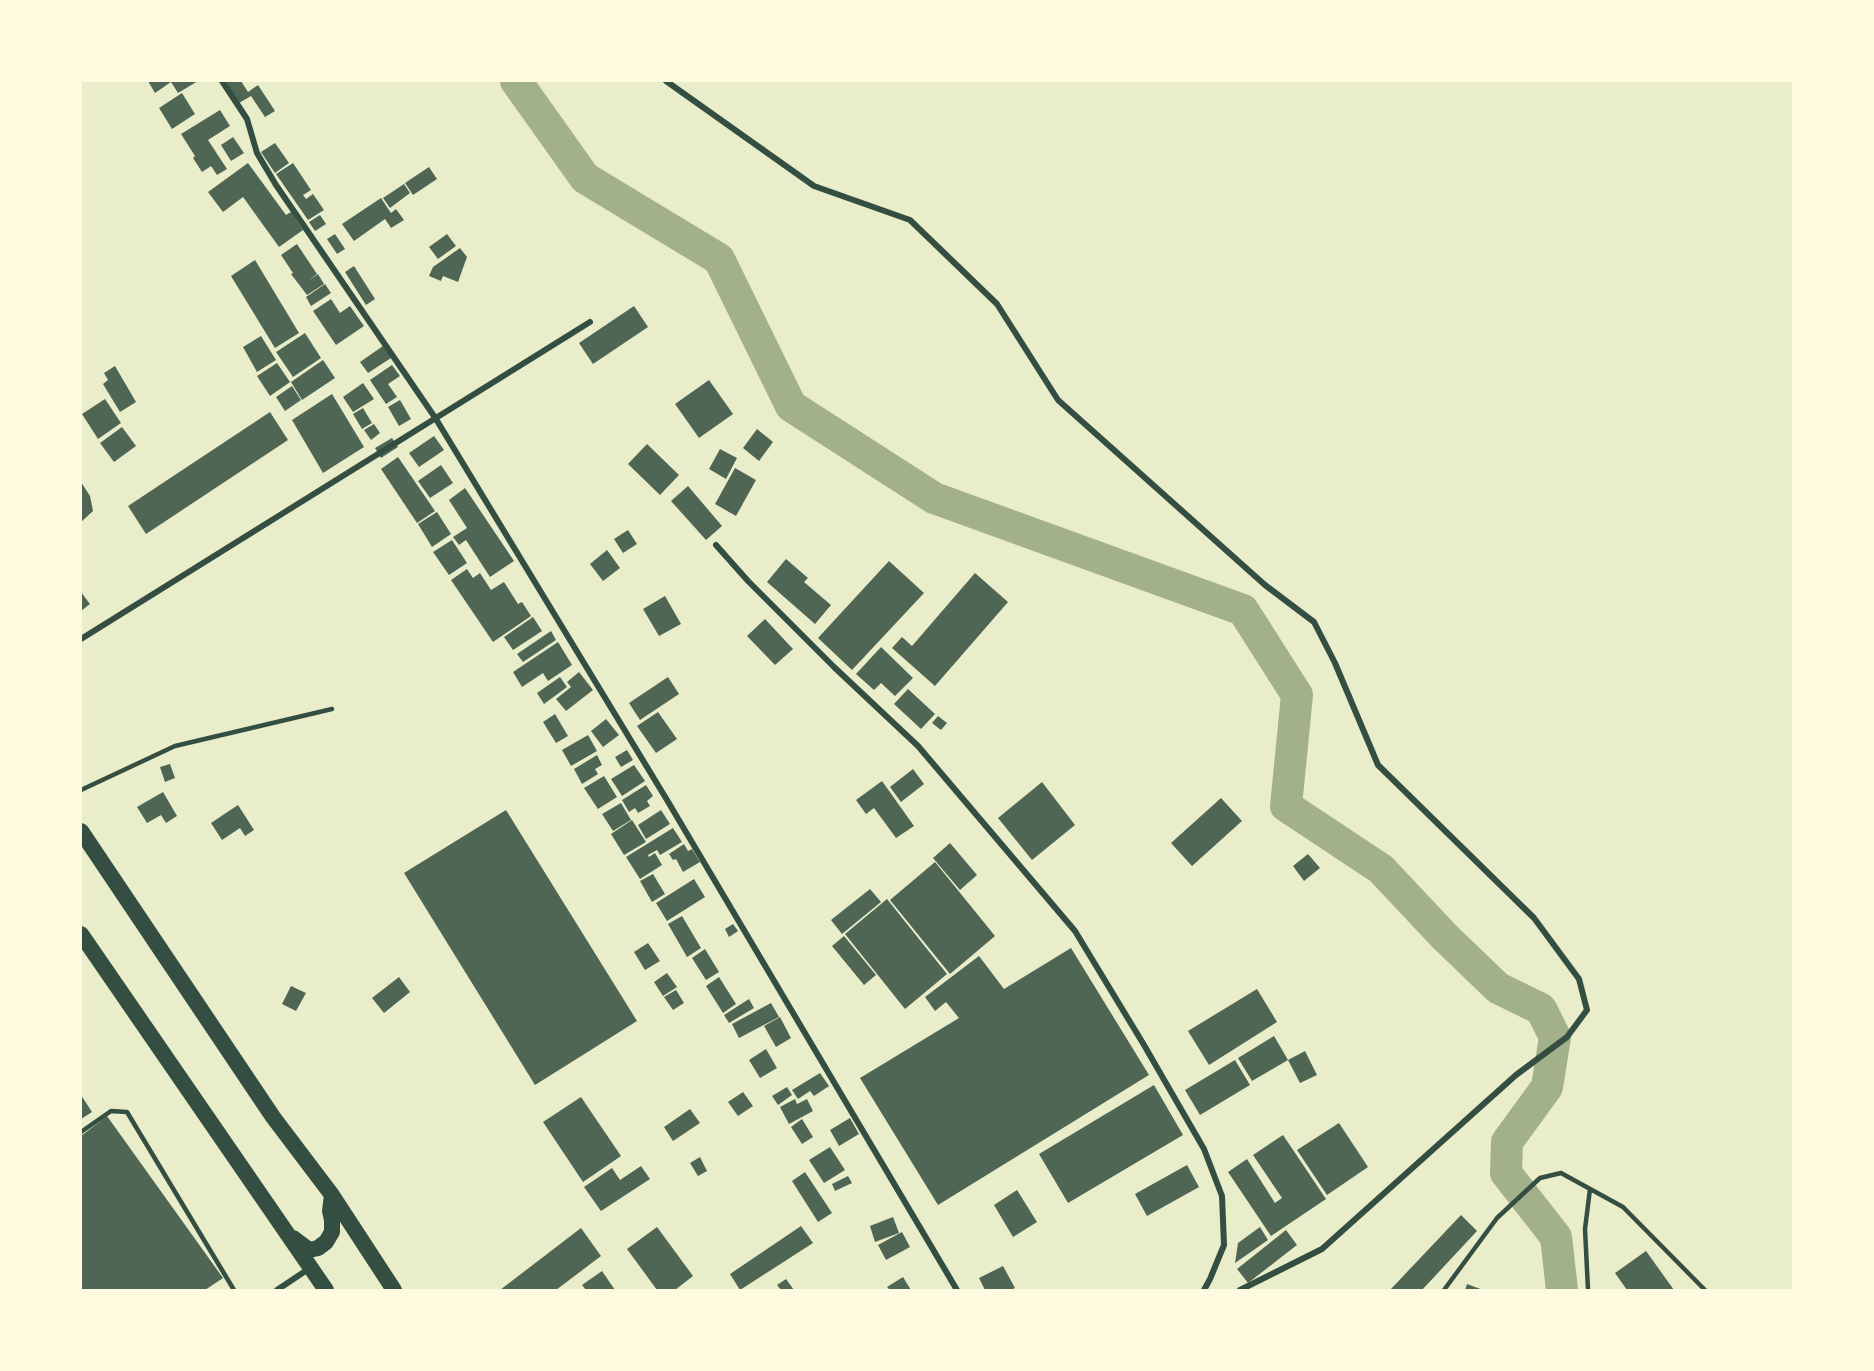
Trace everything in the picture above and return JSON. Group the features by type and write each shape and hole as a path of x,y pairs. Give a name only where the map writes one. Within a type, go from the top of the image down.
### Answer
{"highway":[{"path":"81,831 273,1117 332,1195 394,1290"},
{"path":"81,853 105,866"},
{"path":"81,934 326,1290"},
{"path":"286,1232 309,1250 323,1245 332,1232 330,1211 332,1195"}],"street":[{"path":"222,81 247,119 257,153 276,185 436,419 668,800 957,1290"},
{"path":"666,81 814,186 910,220 997,304 1059,400 1264,585 1314,622 1335,663 1378,765 1534,918 1579,979 1587,1010 1567,1037 1516,1075 1322,1249 1240,1290"},
{"path":"81,639 590,321"},
{"path":"716,544 764,597 834,667 918,746 1075,931 1204,1149 1222,1196 1224,1245 1204,1290"},
{"path":"278,1290 311,1268"}],"lane":[{"path":"81,790 175,746 332,709"},
{"path":"81,1132 111,1111 127,1112 234,1290"},
{"path":"1444,1290 1497,1218 1540,1178 1561,1173 1623,1208 1705,1290"},
{"path":"1588,1290 1585,1229 1590,1189"}],"building":[{"path":"148,81 198,81 178,93 171,82 155,93"},
{"path":"224,81 241,81 248,92 258,85 275,111 265,117 251,96 239,103"},
{"path":"182,93 195,114 172,129 159,108"},
{"path":"220,110 230,126 208,140 227,169 217,175 211,166 202,172 181,134"},
{"path":"233,137 244,153 231,161 221,145"},
{"path":"275,143 289,163 275,173 261,152"},
{"path":"248,163 286,215 291,212 303,230 279,247 243,197 223,212 208,192"},
{"path":"293,163 311,190 303,195 306,199 313,194 324,210 308,220 276,174"},
{"path":"429,167 437,179 413,195 405,183"},
{"path":"404,184 410,193 390,208 383,198"},
{"path":"381,198 391,213 396,209 404,220 391,228 385,219 354,241 342,224"},
{"path":"320,215 326,224 315,231 309,222"},
{"path":"335,234 345,249 337,254 327,239"},
{"path":"447,234 456,246 438,259 429,247"},
{"path":"297,244 317,274 308,281 318,274 324,284 307,295 291,274 293,273 281,255"},
{"path":"460,248 467,257 458,282 443,276 441,281 429,276 433,267"},
{"path":"255,260 299,333 275,348 231,276"},
{"path":"354,266 375,299 366,305 345,272"},
{"path":"325,284 331,293 311,306 306,297"},
{"path":"331,299 340,313 350,306 364,326 336,345 313,311"},
{"path":"634,306 648,327 593,364 579,343"},
{"path":"305,333 321,358 293,377 276,352"},
{"path":"261,336 276,360 257,372 243,347"},
{"path":"383,346 391,358 368,373 360,362"},
{"path":"323,360 335,378 302,400 291,382"},
{"path":"277,363 290,382 270,396 257,376"},
{"path":"392,365 400,376 388,384 397,397 386,404 370,380"},
{"path":"115,366 136,402 120,412 103,384 108,380 104,373"},
{"path":"709,380 733,414 699,438 675,404"},
{"path":"363,383 374,399 353,412 343,397"},
{"path":"292,386 301,400 285,411 276,397"},
{"path":"332,394 364,447 323,473 292,420"},
{"path":"105,399 121,423 98,439 82,414"},
{"path":"400,400 411,419 399,426 388,407"},
{"path":"363,408 372,423 362,429 353,414"},
{"path":"270,412 288,440 146,534 128,506"},
{"path":"374,424 380,433 371,440 364,430"},
{"path":"122,427 136,446 114,462 100,443"},
{"path":"757,429 773,442 759,461 743,448"},
{"path":"434,436 444,450 419,467 409,453"},
{"path":"392,438 398,447 381,458 375,448"},
{"path":"647,444 679,475 660,495 628,464"},
{"path":"720,449 737,458 726,479 709,469"},
{"path":"398,457 435,511 417,523 381,469"},
{"path":"441,465 453,483 430,498 418,481"},
{"path":"735,468 756,480 736,516 715,504"},
{"path":"81,482 90,496 93,511 81,522"},
{"path":"688,486 722,526 706,540 671,501"},
{"path":"465,488 514,561 490,577 466,540 459,545 453,537 467,528 449,500"},
{"path":"437,512 451,534 432,547 418,524"},
{"path":"628,530 637,544 623,553 614,539"},
{"path":"452,540 467,563 449,575 433,552"},
{"path":"607,550 620,568 603,581 590,564"},
{"path":"786,559 808,578 804,582 831,605 815,624 767,582"},
{"path":"889,561 924,593 852,670 818,638"},
{"path":"467,569 473,578 480,573 491,590 504,582 518,604 522,602 531,616 493,642 451,580"},
{"path":"975,573 1008,602 935,686 892,648 902,637 912,646"},
{"path":"81,592 90,604 81,611"},
{"path":"665,596 681,624 659,636 643,609"},
{"path":"533,617 542,631 513,650 504,637"},
{"path":"765,619 793,649 775,665 747,636"},
{"path":"551,631 556,640 523,662 517,654"},
{"path":"558,642 572,665 548,681 543,673 522,687 513,672"},
{"path":"881,647 913,678 895,696 881,683 874,690 856,674"},
{"path":"579,672 593,690 566,711 556,699 571,687 567,682"},
{"path":"560,677 567,687 544,704 537,693"},
{"path":"668,677 679,694 640,720 629,703"},
{"path":"908,689 935,714 921,729 894,704"},
{"path":"658,712 677,739 656,753 637,726"},
{"path":"555,714 568,736 556,743 543,722"},
{"path":"938,716 947,723 941,730 932,723"},
{"path":"606,719 619,735 603,747 591,731"},
{"path":"588,735 597,751 571,766 562,750"},
{"path":"627,750 633,760 621,767 615,757"},
{"path":"597,755 602,765 595,769 598,774 582,784 574,769"},
{"path":"170,764 175,778 165,782 160,767"},
{"path":"634,765 645,781 622,796 611,779"},
{"path":"913,769 924,784 901,802 890,787"},
{"path":"604,776 617,797 598,809 584,788"},
{"path":"882,781 914,826 896,838 874,808 866,814 856,800"},
{"path":"1042,782 1075,825 1032,860 998,818"},
{"path":"646,785 653,796 647,801 650,806 638,813 635,808 629,812 622,800"},
{"path":"163,792 177,816 166,823 161,815 147,823 137,807"},
{"path":"1221,798 1242,821 1192,866 1171,843"},
{"path":"621,803 631,820 613,831 602,814"},
{"path":"238,805 254,830 245,836 240,828 222,840 211,823"},
{"path":"506,810 637,1021 535,1085 404,873"},
{"path":"661,810 670,824 646,839 638,825"},
{"path":"632,820 646,842 624,855 611,834"},
{"path":"673,828 682,842 660,855 657,850 648,855 649,857 655,853 662,865 640,879 626,857"},
{"path":"950,843 977,875 960,890 933,858"},
{"path":"684,844 688,851 692,849 700,862 683,872 676,859 673,860 669,854"},
{"path":"1308,854 1320,868 1304,881 1293,866"},
{"path":"935,862 995,936 950,974 890,900"},
{"path":"653,874 665,894 652,902 640,881"},
{"path":"694,879 705,897 667,921 656,903"},
{"path":"870,889 881,902 842,934 831,920"},
{"path":"887,899 947,974 905,1009 845,934"},
{"path":"682,916 701,948 687,957 668,924"},
{"path":"733,924 738,931 729,937 725,929"},
{"path":"844,936 876,975 864,985 832,946"},
{"path":"648,943 660,961 645,970 634,952"},
{"path":"1071,948 1149,1075 938,1205 860,1078 959,1018 946,1002 935,1011 925,997 979,956 1004,989"},
{"path":"705,949 719,972 706,980 692,958"},
{"path":"667,973 677,987 663,996 654,982"},
{"path":"399,977 410,992 384,1013 372,998"},
{"path":"719,977 736,1004 723,1013 706,986"},
{"path":"291,986 306,993 296,1011 282,1004"},
{"path":"1257,989 1277,1022 1209,1065 1188,1031"},
{"path":"676,990 684,1003 673,1010 664,997"},
{"path":"749,999 754,1008 729,1023 724,1015"},
{"path":"771,1003 779,1017 739,1038 732,1024"},
{"path":"780,1017 791,1038 776,1047 764,1026"},
{"path":"1274,1036 1288,1060 1252,1081 1238,1058"},
{"path":"766,1049 777,1068 760,1078 749,1060"},
{"path":"1305,1051 1317,1075 1300,1083 1288,1060"},
{"path":"1235,1060 1250,1085 1200,1115 1185,1090"},
{"path":"820,1073 829,1086 814,1096 810,1091 798,1099 792,1090"},
{"path":"1154,1085 1183,1135 1068,1203 1039,1154"},
{"path":"787,1087 792,1095 778,1105 772,1096"},
{"path":"743,1092 753,1106 738,1116 728,1102"},
{"path":"81,1095 92,1112 81,1119"},
{"path":"581,1097 621,1156 583,1182 543,1122"},
{"path":"795,1099 797,1104 807,1099 813,1111 789,1124 780,1107"},
{"path":"690,1109 700,1123 673,1141 664,1127"},
{"path":"107,1116 223,1278 205,1290 81,1290 81,1136"},
{"path":"850,1118 859,1134 839,1146 830,1130"},
{"path":"802,1119 813,1137 802,1144 791,1127"},
{"path":"1339,1123 1368,1167 1327,1195 1297,1150"},
{"path":"1283,1135 1326,1199 1271,1236 1228,1172 1247,1159 1275,1203 1282,1198 1253,1155"},
{"path":"830,1147 845,1170 824,1183 809,1160"},
{"path":"700,1157 707,1171 698,1176 690,1163"},
{"path":"1187,1165 1199,1187 1147,1216 1135,1194"},
{"path":"641,1166 650,1179 601,1211 584,1187 612,1168 620,1180"},
{"path":"805,1172 832,1213 818,1222 792,1181"},
{"path":"848,1176 852,1183 835,1191 832,1184"},
{"path":"1017,1190 1037,1222 1013,1237 994,1205"},
{"path":"1461,1215 1477,1231 1422,1290 1390,1290"},
{"path":"893,1217 899,1233 875,1242 870,1226"},
{"path":"801,1226 813,1243 740,1290 730,1274"},
{"path":"657,1227 693,1276 675,1290 657,1290 627,1249"},
{"path":"1260,1227 1268,1240 1235,1263 1238,1243"},
{"path":"581,1228 601,1256 556,1290 500,1290"},
{"path":"1286,1230 1297,1245 1248,1283 1237,1269"},
{"path":"902,1232 910,1247 886,1260 878,1245"},
{"path":"1646,1251 1674,1290 1627,1290 1615,1273"},
{"path":"1003,1266 1015,1288 985,1290 979,1278"},
{"path":"602,1271 615,1290 586,1290 582,1285"},
{"path":"903,1277 911,1290 890,1290 887,1287"},
{"path":"786,1279 794,1290 781,1290 777,1285"},
{"path":"1467,1284 1483,1290 1465,1290"}],"waterway":[{"path":"516,81 585,178 719,259 791,406 934,498 1243,610 1297,695 1286,806 1381,869 1444,936 1498,988 1541,1009 1555,1037 1547,1087 1507,1142 1506,1173 1556,1237 1562,1290"}]}
